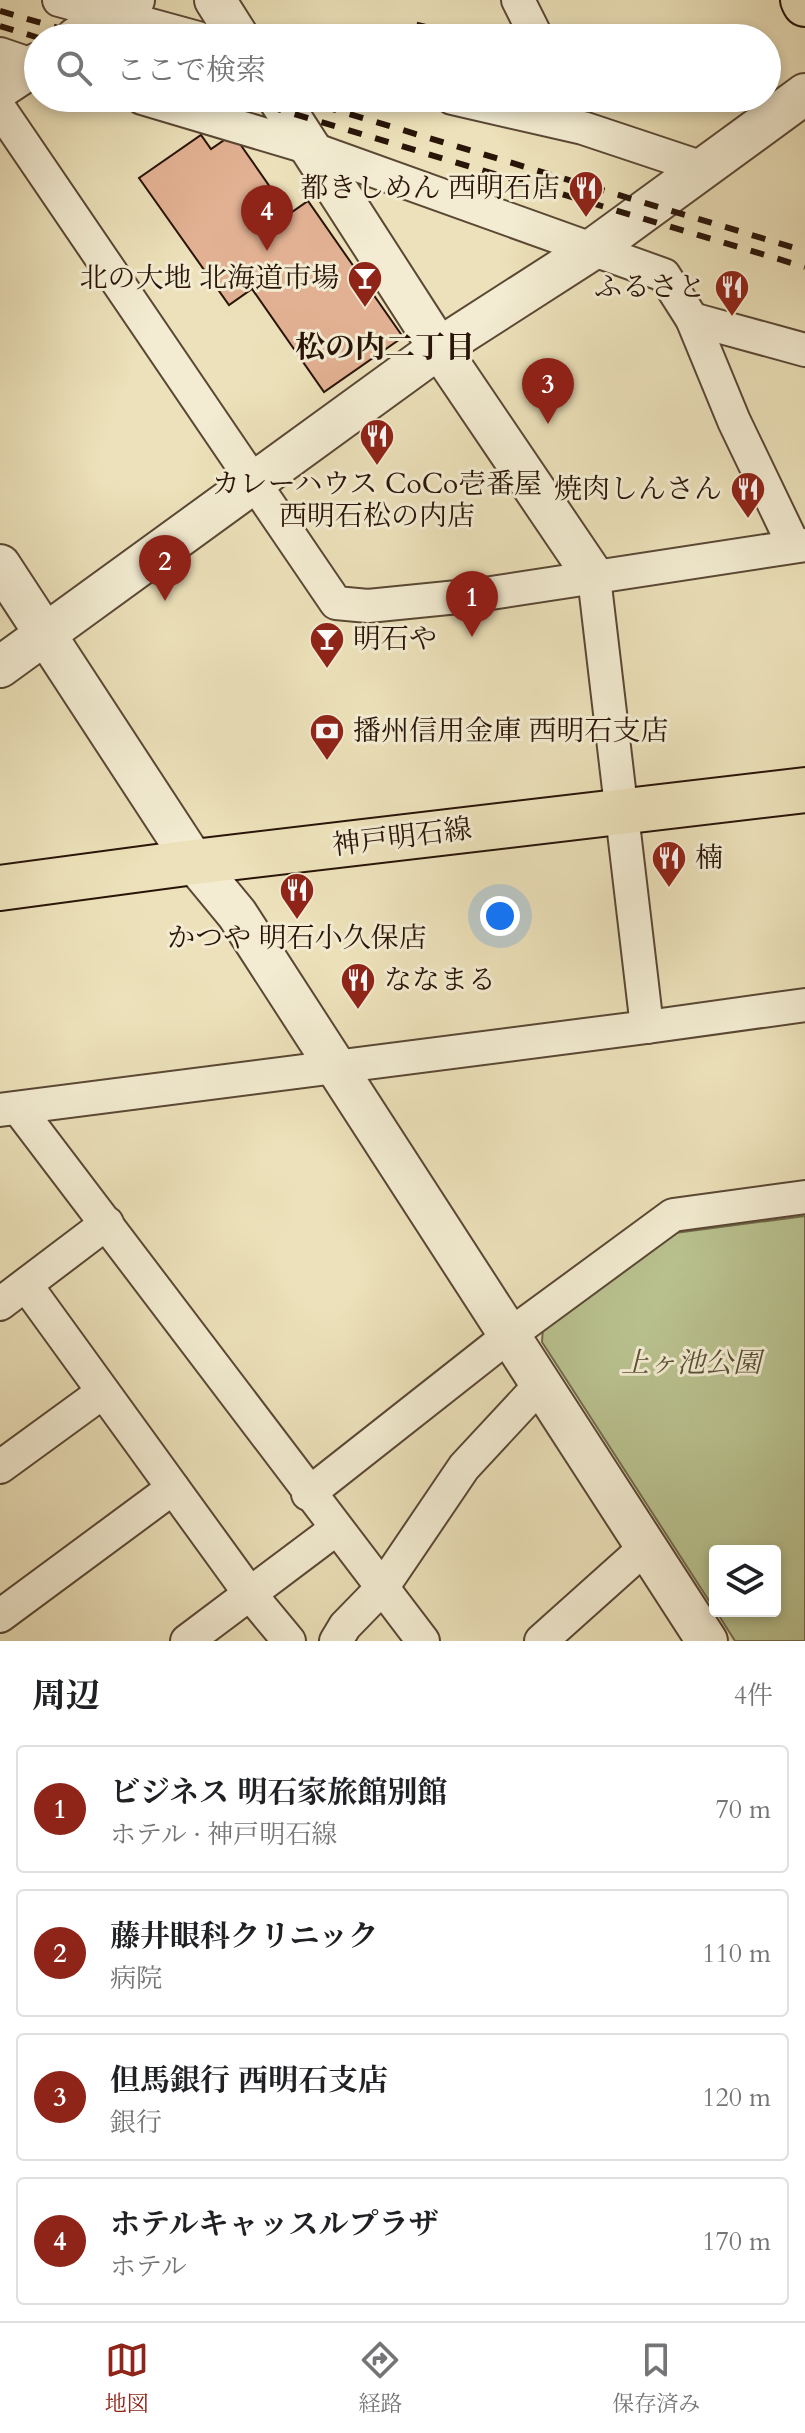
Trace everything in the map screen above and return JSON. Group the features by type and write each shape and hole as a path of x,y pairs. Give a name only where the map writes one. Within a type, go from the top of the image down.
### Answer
{"main road":[{"name":"神戸明石線","path":"0,888 805,790"}],"street":[{"path":"59,0 122,8 163,24"},
{"path":"215,0 230,24"},
{"path":"518,0 530,24"},
{"path":"97,24 122,8"},
{"path":"0,88 24,65"},
{"path":"0,667 439,348 590,251 805,94"},
{"path":"0,109 253,486 336,603 368,606 594,577 800,545 734,421 692,319 664,275 310,148 189,112"},
{"path":"287,112 439,348 594,577 647,1027"},
{"path":"513,112 583,128 706,169"},
{"path":"574,112 583,128"},
{"path":"692,319 805,350"},
{"path":"0,565 194,862 237,914 707,1641"},
{"path":"9,1109 336,1069 805,1005"},
{"path":"9,1109 107,1223 308,1494 423,1641"},
{"path":"308,1494 511,1334 673,1215 805,1197"},
{"path":"0,1304 107,1223"},
{"path":"26,1285 250,1594 289,1641"},
{"path":"336,1641 345,1626 382,1588 464,1467 542,1383"},
{"path":"0,1467 103,1392"},
{"path":"0,1616 173,1488"},
{"path":"187,1641 336,1529"},
{"path":"541,1641 647,1546"}],"green space":[{"name":"上ヶ池公園","path":"805,1216 805,1641 735,1641 720,1617 781,1617 781,1545 709,1545 709,1601 542,1342 543,1327 675,1233"}],"building":[{"path":"233,134 289,214 308,201 403,337 324,392 252,289 229,305 139,178 201,135 211,149"}],"railway":[{"path":"0,11 45,24"},
{"path":"0,26 24,33"},
{"path":"288,112 805,267"},
{"path":"343,112 805,251"}],"place":[{"name":"都きしめん 西明石店","path":"586,219"},
{"name":"ホテルキャッスルプラザ","path":"267,251"},
{"name":"北の大地 北海道市場","path":"365,309"},
{"name":"ふるさと","path":"732,318"},
{"name":"但馬銀行 西明石支店","path":"548,424"},
{"name":"カレーハウス CoCo壱番屋 西明石松の内店","path":"377,467"},
{"name":"焼肉しんさん","path":"748,520"},
{"name":"藤井眼科クリニック","path":"165,601"},
{"name":"ビジネス 明石家旅館別館","path":"472,637"},
{"name":"明石や","path":"327,670"},
{"name":"播州信用金庫 西明石支店","path":"327,762"},
{"name":"楠","path":"669,889"},
{"name":"かつや 明石小久保店","path":"297,921"},
{"name":"ななまる","path":"358,1011"}],"district":[{"name":"松の内二丁目","path":"385,347"}]}
